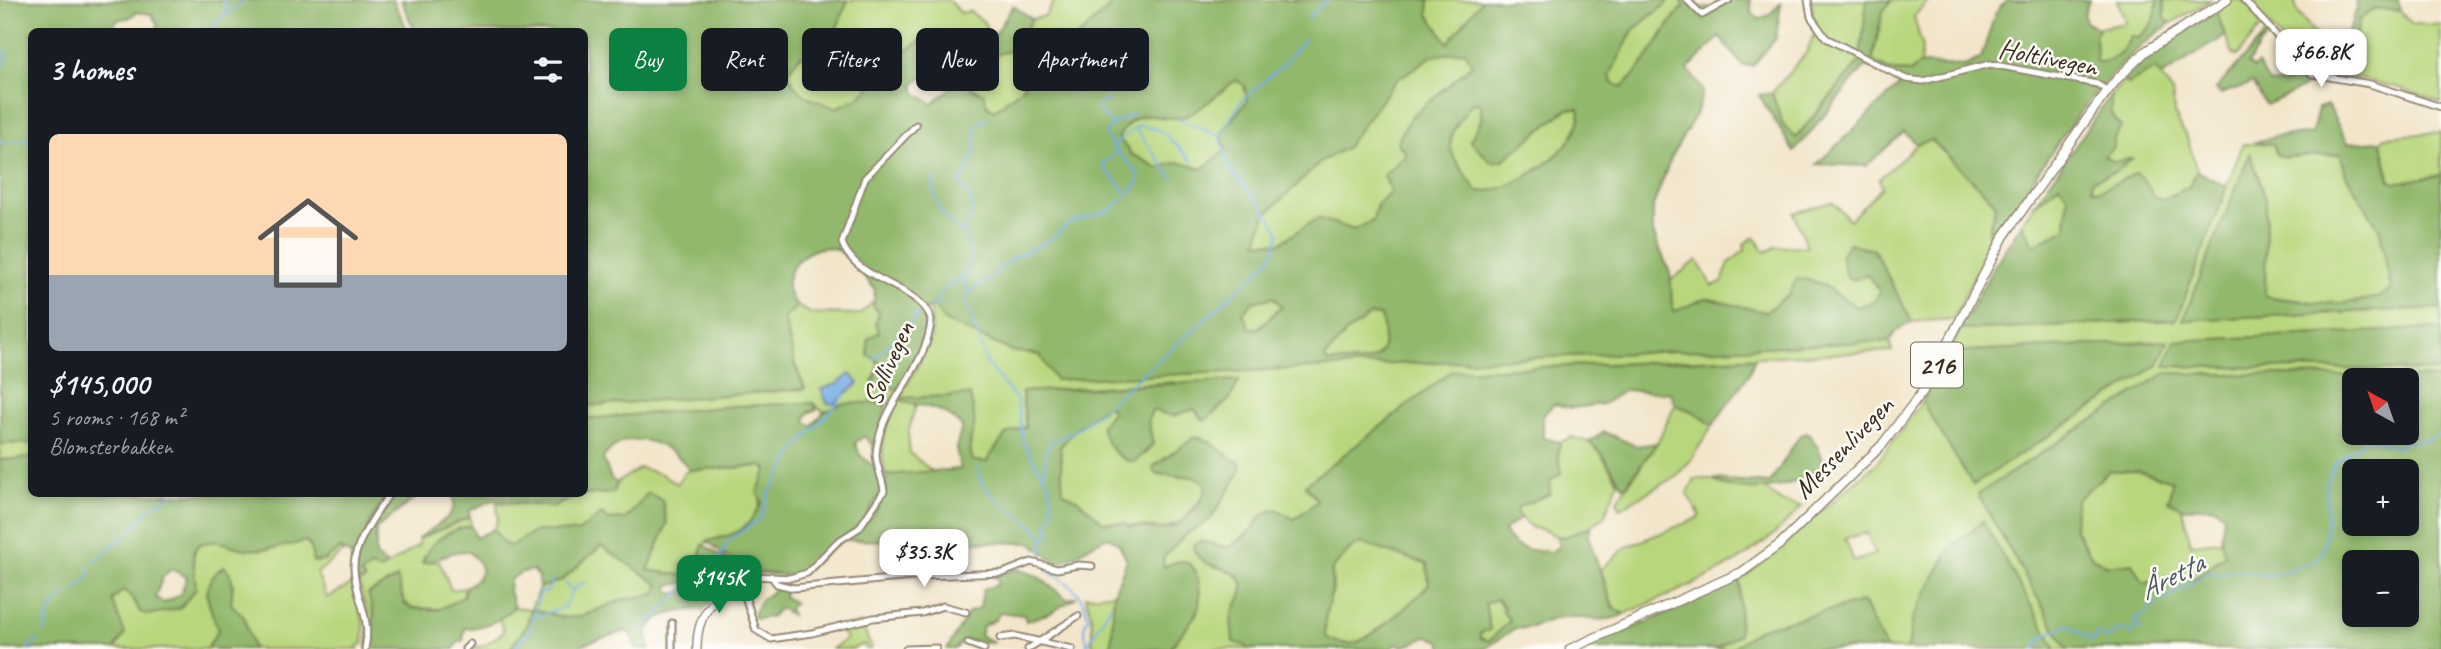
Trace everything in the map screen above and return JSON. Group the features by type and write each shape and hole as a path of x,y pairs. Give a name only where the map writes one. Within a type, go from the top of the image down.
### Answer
{"main road":[{"name":"Messenlivegen","path":"1570,649 1716,586 1749,568 1779,545 1882,444 1923,391 2004,236 2108,91 2132,64 2162,39 2227,0"}],"street":[{"path":"1687,0 1704,15 1729,0"},
{"name":"Holtlivegen","path":"1808,0 1811,17 1826,38 1906,79 1923,81 1982,65 2002,65 2087,82 2108,91"},
{"path":"2244,0 2312,74 2370,84 2441,107"},
{"name":"Sollivegen","path":"771,576 790,578 807,573 837,542 859,528 884,491 876,453 893,400 921,354 931,320 920,302 863,269 842,243 865,178 916,125"},
{"path":"365,649 368,622 354,564 362,542 387,497"},
{"path":"697,649 702,615 715,599 740,581 753,576 771,576 777,584 794,588 923,576 1003,573 1031,562 1057,569 1092,566"},
{"path":"740,581 756,630 771,639 873,618 922,613 943,606 966,612"},
{"path":"1028,649 1079,616"},
{"path":"672,623 672,649"},
{"path":"1000,638 1014,636 1072,649"},
{"path":"968,643 984,649"},
{"path":"906,649 936,648"}],"green space":[{"path":"0,0 393,0 407,28 156,28 158,25 151,14 136,12 131,17 117,20 112,28 28,28 28,443 0,444"},
{"path":"401,0 848,0 837,28 802,28 802,55 788,71 800,92 836,108 860,97 866,91 902,91 902,54 916,45 916,93 933,104 947,91 978,91 984,94 987,106 995,110 1018,91 1149,91 1149,28 1087,28 1117,0 1429,0 1428,14 1448,43 1482,0 1671,0 1633,30 1610,75 1612,83 1622,87 1639,69 1683,7 1681,0 1692,0 1697,7 1713,7 1721,0 1750,0 1752,12 1759,19 1769,15 1781,3 1776,38 1753,66 1742,65 1719,37 1688,69 1703,91 1697,112 1671,158 1653,206 1653,233 1670,273 1673,312 1706,298 1765,312 1789,294 1797,278 1820,283 1857,307 1874,302 1880,292 1867,274 1854,280 1846,277 1841,255 1849,243 1874,250 1912,322 1897,330 1889,341 1055,380 1040,355 1012,351 944,321 932,304 930,309 926,308 927,330 922,350 899,388 873,389 879,364 878,360 868,356 868,339 879,332 876,324 879,311 873,308 875,290 847,257 837,250 827,248 806,254 791,271 788,282 790,294 797,306 784,318 795,365 805,389 588,406 588,28 414,28","holes":["1465,51 1472,65 1411,117 1397,142 1406,154 1384,175 1391,192 1377,205 1373,221 1354,230 1318,218 1280,243 1257,242 1265,215 1323,160 1346,148 1396,80 1432,56","1236,80 1244,85 1247,101 1221,133 1226,150 1202,169 1178,162 1158,168 1131,154 1118,137 1127,126 1142,116 1186,116 1205,105","1472,103 1481,104 1481,120 1470,141 1491,162 1503,160 1567,109 1579,109 1579,123 1572,138 1544,165 1508,185 1477,191 1459,166 1451,148 1451,139 1454,129","1273,297 1282,307 1259,328 1249,328 1243,312 1253,302","1370,315 1381,316 1384,333 1380,353 1365,361 1327,362 1325,357 1345,334"]},
{"path":"848,0 948,0 961,13 969,11 983,21 987,28 916,28 916,44 902,55 902,28 837,28"},
{"path":"1055,0 1117,0 1087,28 1027,28 1032,19 1045,16"},
{"path":"1429,0 1482,0 1448,44 1428,14"},
{"path":"1670,0 1681,0 1683,6 1631,78 1622,87 1612,83 1610,75 1633,30"},
{"path":"1811,0 1867,0 1860,61 1795,138 1783,125 1772,93 1806,53 1815,33"},
{"path":"1867,0 1892,0 1883,11 1872,61 1892,71 1910,72 1920,64 1965,66 1981,58 1995,14 2007,0 2089,0 2084,14 2086,23 2099,28 2095,36 2096,62 2113,58 2122,51 2131,36 2139,37 2151,25 2157,0 2164,0 2165,19 2171,23 2117,69 2093,96 2050,153 1991,243 1988,232 1996,204 1932,140 1917,144 1904,132 1866,166 1817,164 1900,85 1879,69 1865,66 1794,152 1759,95 1772,93 1783,125 1796,138 1860,61"},
{"path":"1892,0 1929,0 1914,16 1922,46 1920,64 1910,72 1892,71 1872,62 1883,11"},
{"path":"2117,0 2157,0 2156,22 2120,54 2112,59 2096,62 2095,36 2099,28 2126,23"},
{"path":"2164,0 2211,0 2171,23 2165,19"},
{"path":"2234,0 2294,0 2298,13 2323,43 2345,40 2332,74 2311,68 2302,62 2266,21 2237,56 2233,54 2216,11"},
{"path":"2355,0 2398,0 2400,11 2374,9 2360,18 2347,76 2332,74 2357,9"},
{"path":"1013,6 1032,19 1027,28 1013,28 1013,49 999,54 999,28"},
{"path":"2374,9 2400,11 2412,24 2441,25 2441,103 2399,88 2347,76 2355,50 2357,25"},
{"path":"2216,11 2225,36 2161,76 2155,69 2128,84 2124,81 2150,54"},
{"path":"2268,31 2270,35 2260,44 2248,64 2253,68 2258,64 2269,83 2283,84 2294,79 2293,58 2310,79 2303,88 2266,105 2253,83 2220,94 2216,89"},
{"path":"1013,49 1013,91 1018,91 996,110 990,108 979,91 999,91 999,54"},
{"path":"1465,51 1472,65 1406,154 1384,175 1391,192 1377,205 1373,221 1354,230 1318,218 1280,243 1257,243 1265,215 1323,160 1346,148 1396,80 1432,56"},
{"path":"802,55 802,91 866,91 860,97 836,108 806,96 795,86 788,71"},
{"path":"2155,68 2172,92 2174,113 2188,140 2197,171 2191,186 2162,200 2153,196 2137,173 2099,191 2092,189 2092,180 2117,171 2132,159 2115,162 2103,156 2121,127 2111,115 2111,95 2124,81 2128,84"},
{"path":"1236,80 1245,85 1247,101 1221,133 1227,150 1202,169 1178,162 1158,168 1131,154 1118,138 1127,126 1142,116 1186,116 1205,105"},
{"path":"2111,95 2111,114 2121,127 2114,138 2114,148 2104,156 2115,162 2133,158 2117,171 2092,180 2092,189 2099,191 2137,173 2153,196 2162,200 2190,186 2197,171 2227,187 2176,320 1960,330 1993,268 2022,223 2033,245 2066,229 2068,197 2059,185 2034,205"},
{"path":"1472,103 1481,103 1481,120 1470,141 1503,160 1567,109 1579,109 1579,123 1559,152 1526,177 1491,190 1477,191 1459,166 1451,148 1454,129"},
{"path":"2327,105 2348,143 2381,141 2390,181 2394,183 2441,175 2441,308 2183,320 2250,153 2266,199 2265,296 2295,301 2347,303 2378,297 2391,290 2380,230 2346,175 2341,154 2285,157 2277,155 2273,144 2253,143 2275,136 2312,134 2318,108"},
{"path":"2441,132 2441,175 2394,184 2381,141 2385,137"},
{"path":"1931,140 1996,204 1988,232 1991,243 1953,319 1912,322 1874,250 1867,274 1881,292 1875,302 1857,307 1820,283 1789,294 1765,312 1738,308 1673,312 1670,281 1697,260 1712,286 1722,282 1729,263 1745,250 1744,244 1754,237 1765,252 1776,247 1807,246 1794,213 1832,202 1850,220 1882,187 1879,179 1917,144"},
{"path":"2243,144 2273,144 2285,157 2341,154 2346,175 2380,230 2391,290 2363,300 2329,303 2265,296 2266,199 2250,154 2184,320 2441,308 2441,328 2175,341 2166,366 2342,369 2342,376 2166,373 1978,494 2067,649 2056,649 1982,521 1913,617 1908,649 1886,649 1863,602 1761,628 1731,649 1716,649 1739,634 1740,581 1876,464 1922,402 1974,485 2167,341 1949,352 1960,330 2176,320","holes":["1867,533 1875,554 1854,562 1845,538"]},
{"path":"2059,185 2068,196 2066,229 2033,245 2022,223 2034,205"},
{"path":"1273,297 1282,306 1258,328 1249,328 1243,312 1253,302"},
{"path":"873,302 873,308 879,313 876,324 879,332 873,339 874,356 879,367 872,382 874,389 899,388 886,407 883,404 841,404 824,412 813,403 735,406 588,419 588,406 805,388 795,365 784,317 797,306 810,313 860,314"},
{"path":"932,304 1012,351 1040,355 1045,361 1160,375 1889,341 1892,351 1452,371 1305,486 1319,501 1294,519 1251,530 1230,548 1200,541 1201,559 1236,575 1244,587 1232,616 1232,625 1248,646 1247,649 1170,649 1197,613 1175,562 1164,567 1163,558 1184,536 1210,520 1231,487 1239,462 1195,437 1177,451 1176,477 1197,476 1205,482 1207,491 1184,520 1164,529 1103,522 1078,500 1062,491 1060,447 1075,430 1105,407 1112,407 1112,413 1101,425 1112,445 1144,455 1153,444 1148,420 1152,410 1173,416 1194,409 1177,383 1173,382 1022,392 1026,427 1006,434 986,462 973,461 971,456 970,443 974,422 970,396 909,404 916,404 908,433 910,453 934,473 885,475 884,437 888,422 928,346"},
{"path":"1370,315 1381,316 1384,333 1380,353 1365,361 1327,362 1325,357 1345,334"},
{"path":"2441,328 2441,371 2419,371 2419,368 2165,366 2175,341"},
{"path":"2168,341 2158,365 1973,485 1922,402 1949,352"},
{"path":"1755,358 1749,374 1713,425 1692,411 1675,405 1671,393 1625,390 1603,404 1572,408 1554,404 1543,415 1543,438 1560,442 1558,455 1561,473 1550,481 1550,494 1520,506 1516,512 1521,518 1504,530 1517,546 1551,552 1559,546 1556,536 1565,537 1591,526 1588,536 1613,608 1624,614 1602,620 1564,617 1527,628 1515,628 1485,649 1443,649 1440,641 1428,636 1403,647 1396,643 1391,649 1247,649 1247,646 1233,642 1232,615 1243,584 1233,573 1202,560 1193,546 1200,541 1230,548 1250,533 1263,514 1276,509 1294,519 1318,501 1305,485 1452,371","holes":["1361,543 1427,564 1429,584 1383,626 1363,640 1348,644 1325,636 1326,615 1332,591 1332,569 1351,549","1497,599 1504,606 1503,612 1510,621 1489,641 1480,638 1480,633 1490,630 1485,604"]},
{"path":"2419,371 2441,371 2441,378 2419,378"},
{"path":"2166,373 2342,376 2342,445 2419,445 2419,378 2441,378 2441,649 2067,649 1978,494","holes":["2109,471 2139,471 2173,481 2168,501 2182,508 2215,507 2224,516 2221,541 2225,555 2195,578 2143,583 2132,563 2108,566 2092,558 2075,529 2076,500"]},
{"path":"1240,380 1229,400 1204,421 1194,409 1173,416 1152,410 1148,420 1153,444 1135,462 1117,455 1105,438 1101,425 1112,413 1111,407 1105,407 1075,430 1060,447 1063,492 1078,500 1103,522 1124,523 1129,527 1170,528 1193,512 1203,497 1205,483 1194,477 1155,473 1153,467 1195,437 1202,438 1239,462 1241,470 1210,520 1184,536 1163,558 1164,567 1181,561 1191,565 1200,593 1198,608 1193,618 1170,649 1111,649 1114,593 1127,560 1119,544 1109,537 1057,563 1032,543 845,540 875,513 883,495 885,475 960,469 956,448 962,427 938,410 896,398 970,395 974,419 971,456 973,461 986,462 1006,434 1026,427 1022,392"},
{"path":"876,402 886,407 875,448 864,436 855,443 860,455 877,469 882,491 863,522 804,572 792,576 761,573 743,575 729,558 707,541 735,533 752,520 762,502 757,493 767,469 762,466 690,470 682,460 660,445 636,440 613,448 603,458 611,479 617,483 613,493 588,495 588,419 735,406 813,403 817,409 808,413 805,421 812,426 824,412 841,404"},
{"path":"1675,405 1692,411 1713,425 1690,461 1676,476 1620,508 1617,501 1657,443"},
{"path":"1604,432 1636,446 1657,443 1624,487 1600,452 1589,442"},
{"path":"1808,433 1818,448 1824,469 1797,481 1768,488 1739,488 1712,479 1770,483 1800,435"},
{"path":"1571,437 1589,442 1600,452 1618,482 1604,517 1582,531 1563,537 1532,528 1516,512 1520,506 1550,494 1550,481 1561,473 1558,455 1560,442"},
{"path":"28,443 28,458 0,460 0,444"},
{"path":"28,458 28,497 385,497 372,519 352,567 351,555 340,549 323,561 313,562 310,545 305,541 260,549 245,549 217,542 205,543 198,545 193,553 196,589 180,608 148,615 140,612 132,597 123,590 112,600 125,634 114,649 0,649 0,460","holes":["171,569 187,577 180,595 164,603 155,597 163,577"]},
{"path":"762,466 767,470 754,520 740,533 703,545 691,577 648,570 661,536 664,509 662,500 648,493 626,519 608,520 602,514 578,532 536,531 510,546 503,543 494,529 498,519 497,502 552,507 575,497 613,493 619,481 640,468 661,474 677,484 684,473 690,470"},
{"path":"2109,471 2139,471 2173,481 2168,500 2182,508 2191,544 2221,541 2225,555 2195,578 2143,583 2132,563 2108,566 2092,558 2075,529 2076,500"},
{"path":"1695,479 1712,479 1727,487 1765,489 1783,503 1802,506 1763,543 1742,557 1697,582 1624,614 1611,602 1601,569 1626,547 1696,519 1700,515 1687,494"},
{"path":"648,493 662,500 667,524 648,570 686,576 684,583 669,585 668,590 673,594 685,588 693,575 703,545 725,558 740,578 713,598 703,610 674,612 654,622 647,632 650,649 636,649 631,635 626,631 583,644 579,649 510,649 527,625 531,609 566,618 583,616 621,600 656,594 658,584 601,546 562,580 539,588 538,576 532,570 520,573 510,580 509,591 514,607 492,622 465,628 463,640 457,643 454,649 370,649 374,616 368,594 397,578 405,604 411,608 438,610 463,597 465,588 477,579 482,571 478,561 468,551 455,552 422,563 435,543 448,533 471,526 476,538 494,529 503,543 510,546 536,531 578,532 602,514 608,520 626,519"},
{"path":"388,497 416,497 376,529 376,556 387,565 380,570 371,567 361,574 365,580 359,583 357,572 360,548"},
{"path":"452,497 575,497 552,507 492,500 469,511 470,517 418,539 450,514 454,501"},
{"path":"470,517 471,526 441,537 429,549 422,563 440,563 451,590 465,588 463,597 443,609 411,608 401,598 397,578 369,593 374,616 370,649 367,649 369,619 359,583 365,580 361,574 371,566 380,570 419,545 418,539"},
{"path":"1983,521 2056,649 1908,649 1913,617 1950,548"},
{"path":"214,539 259,548 305,541 323,561 340,549 343,552 317,573 327,598 354,583 364,626 363,644 357,646 359,649 253,649 244,617 231,604 233,584 206,593 218,630 207,649 114,649 125,634 112,601 123,590 132,597 140,612 180,608 189,591 198,545"},
{"path":"1361,543 1427,564 1429,584 1383,626 1363,640 1348,644 1325,636 1326,608 1333,591 1332,569 1351,549"},
{"path":"601,545 658,584 656,595 621,600 583,616 566,618 532,609 527,624 510,649 467,649 470,646 484,645 504,631 498,617 514,607 531,609 539,588 562,580"},
{"path":"224,566 232,579 231,604 244,617 253,649 207,649 218,630 209,603 208,588 210,581"},
{"path":"1018,569 1037,576 1067,599 1077,597 1050,613 1026,621 1024,615 1000,612 995,620 983,626 980,635 994,643 964,640 955,649 947,649 969,612 980,608 983,589 998,585 998,579 991,576"},
{"path":"1740,581 1739,634 1716,649 1585,649"},
{"path":"778,587 786,589 784,597 795,603 789,608 791,615 780,608 771,617 755,619 753,615 760,601"},
{"path":"1114,593 1111,649 1093,649 1091,613 1085,596"},
{"path":"1497,599 1510,621 1489,641 1480,638 1480,633 1490,629 1485,603"},
{"path":"1863,602 1886,649 1731,649 1761,628"},
{"path":"861,623 872,649 866,649 864,644 852,649 832,649 847,638 837,628"}],"water":[{"path":"850,374 859,383 834,404 827,403 821,389 837,384"}],"waterway":[{"path":"224,0 226,13"},
{"path":"212,28 224,15 246,0"},
{"path":"1308,18 1327,0"},
{"path":"1042,561 1042,545 1050,531 1047,523 1053,515 1050,486 1044,476 1046,453 1051,441 1072,433 1101,411 1248,281 1272,256 1280,233 1262,206 1230,170 1220,136 1242,100 1282,66 1306,38"},
{"path":"0,45 8,56 0,72"},
{"path":"1108,100 1098,105 1098,111 1113,124"},
{"path":"1113,147 1105,134 1113,124 1133,114"},
{"path":"967,296 963,278 971,259 964,233 972,213 971,200 960,184 974,156 976,126 988,118"},
{"path":"1178,119 1219,136"},
{"path":"1043,475 1024,444 1017,400 987,364 966,300 973,288 990,280 1008,261 1049,240 1070,223 1111,210 1137,185 1139,175 1114,148 1117,142 1139,125 1162,131 1193,162"},
{"path":"1135,128 1174,180"},
{"path":"0,140 3,143 28,139"},
{"path":"1117,152 1102,165 1125,191"},
{"path":"934,177 936,202 949,222 963,233"},
{"path":"929,307 936,304 942,290 962,279"},
{"path":"874,360 921,311"},
{"path":"642,630 701,571 717,564 729,540 761,518 769,493 798,446 846,394"},
{"name":"Åretta","path":"2035,649 2043,636 2068,625 2093,641 2097,634 2109,639 2114,632 2126,630 2131,635 2134,630 2141,629 2134,623 2136,617 2148,614 2150,608 2210,572 2220,575 2235,570 2271,576 2314,562 2323,553 2327,524 2326,484 2336,462 2370,438 2398,448 2404,442 2429,440 2441,433"},
{"path":"979,467 979,477 984,487 1045,539"},
{"path":"131,530 150,508 168,497"},
{"path":"95,561 126,534"},
{"path":"75,589 89,578 89,567"},
{"path":"1047,571 1062,579 1083,601 1088,617 1084,626 1088,649"},
{"path":"515,647 530,630 540,592 546,593 553,580"},
{"path":"533,617 563,608 575,587 586,582"},
{"path":"565,583 571,590"},
{"path":"45,633 51,611 67,594"},
{"path":"1089,643 1111,605"},
{"path":"27,649 39,639"}]}
